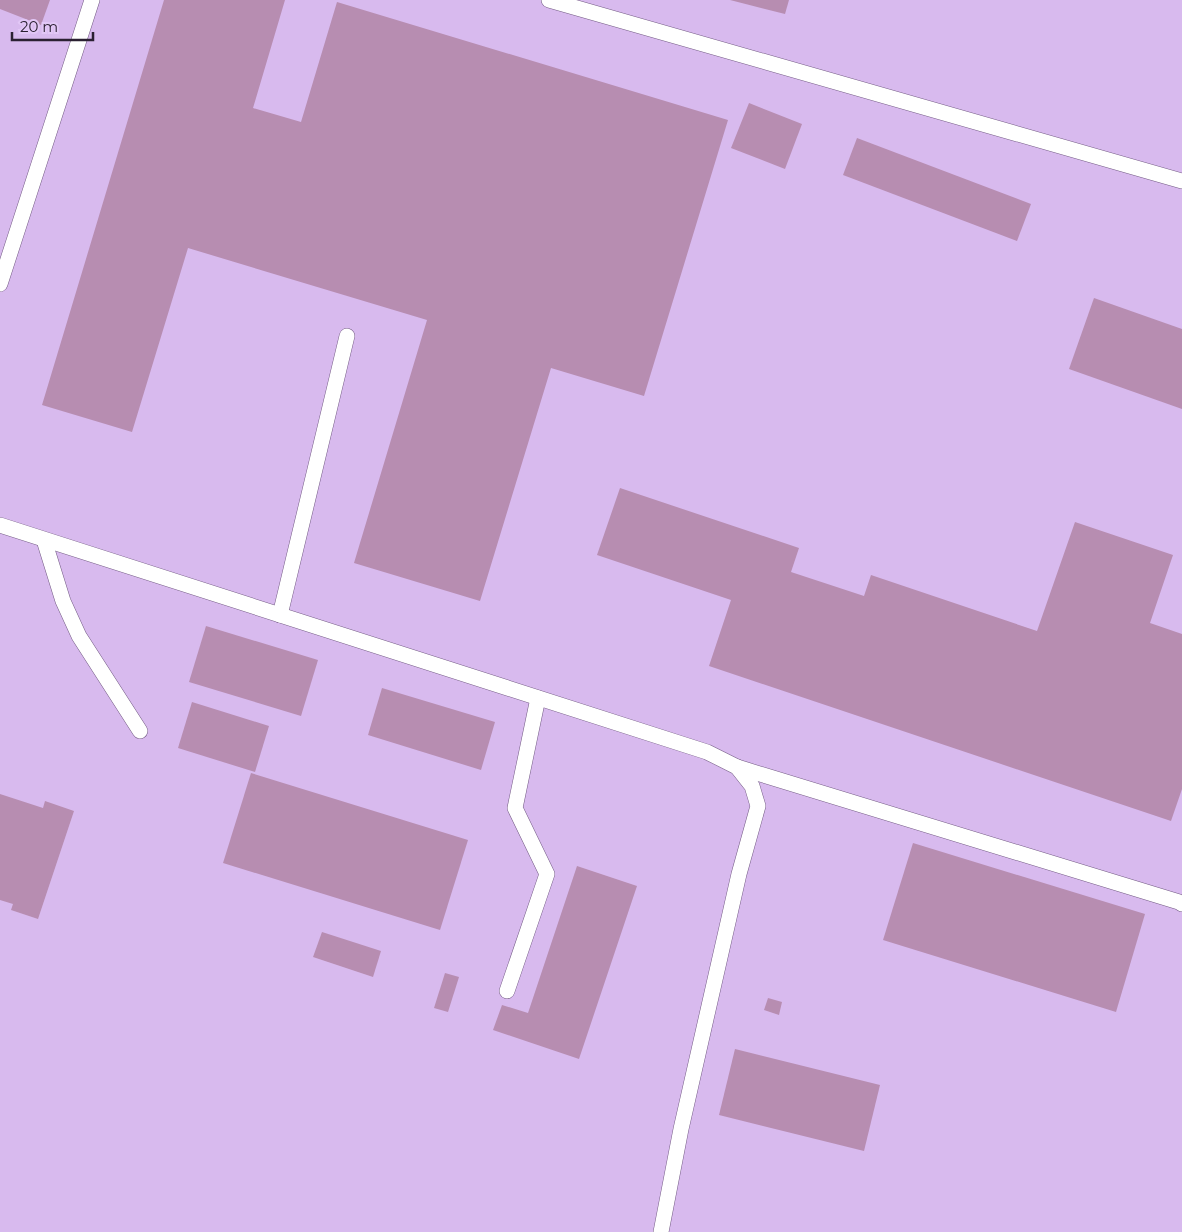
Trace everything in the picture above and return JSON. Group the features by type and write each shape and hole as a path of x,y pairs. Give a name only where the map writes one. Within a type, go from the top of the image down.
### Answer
{"lane":[{"path":"0,284 92,0"},
{"path":"549,0 1182,181"},
{"path":"280,615 348,336"},
{"path":"0,525 708,752 737,767 1182,904"},
{"path":"44,540 63,601 79,636 140,731"},
{"path":"507,991 546,874 515,808 538,698"},
{"path":"661,1232 738,874 758,806 752,786 737,767"}],"shaded area":[{"path":"0,0 1182,0 1182,1232 0,1232"}],"building":[{"path":"0,0 50,0 41,25 0,9"},
{"path":"164,0 285,0 253,108 301,122 337,2 728,120 644,396 551,368 480,601 354,563 427,320 188,248 132,432 42,405"},
{"path":"730,0 789,0 785,14"},
{"path":"749,103 802,124 785,169 731,148"},
{"path":"857,138 1031,204 1017,241 843,175"},
{"path":"1094,298 1182,329 1182,409 1069,369"},
{"path":"620,488 799,548 791,572 864,596 871,575 1037,631 1075,522 1173,555 1150,623 1182,634 1182,789 1171,821 709,666 731,600 597,555"},
{"path":"206,626 318,660 301,716 189,682"},
{"path":"382,688 495,722 481,770 368,735"},
{"path":"192,702 269,726 255,772 178,748"},
{"path":"251,773 468,840 440,930 223,863"},
{"path":"0,794 43,808 45,801 74,811 38,919 11,910 13,904 0,900"},
{"path":"913,843 1145,914 1116,1012 883,940"},
{"path":"577,866 637,886 579,1059 493,1030 502,1005 528,1013"},
{"path":"322,932 381,951 373,977 313,957"},
{"path":"445,973 459,977 448,1012 434,1008"},
{"path":"768,998 782,1002 779,1015 764,1010"},
{"path":"735,1049 880,1085 864,1151 719,1115"}]}
